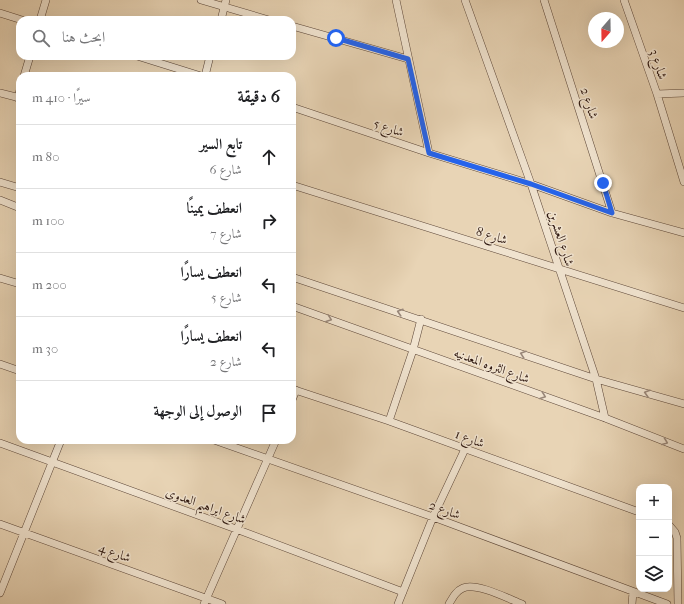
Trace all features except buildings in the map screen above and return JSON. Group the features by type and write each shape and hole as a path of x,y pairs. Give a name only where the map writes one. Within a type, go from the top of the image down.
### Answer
{"street":[{"path":"41,16 46,0"},
{"path":"201,0 225,4 259,16"},
{"path":"396,0 429,153"},
{"name":"شارع العشرين","path":"465,0 531,184 596,378 605,418"},
{"name":"شارع 2","path":"544,0 612,213"},
{"name":"شارع 3","path":"624,0 657,94 684,182"},
{"path":"222,16 225,4"},
{"path":"0,13 16,18"},
{"path":"296,27 408,59"},
{"path":"25,72 29,60"},
{"path":"150,60 188,72"},
{"path":"206,72 209,60"},
{"path":"0,92 16,97"},
{"path":"657,94 684,93"},
{"name":"شارع 5","path":"296,108 429,153 531,184 612,213 684,233"},
{"path":"0,182 16,187"},
{"name":"شارع 8","path":"296,186 684,308"},
{"path":"0,200 16,206"},
{"path":"0,278 16,283"},
{"name":"شارع الثروه المعدنيه","path":"296,278 596,378 684,404"},
{"name":"شارع الثروه المعدنيه","path":"296,307 605,418 684,449"},
{"path":"388,421 413,350 421,319"},
{"path":"0,364 16,370"},
{"name":"شارع 1","path":"296,390 388,421 636,511"},
{"name":"شارع ابراهيم العدوى","path":"0,443 403,592"},
{"path":"0,593 59,444"},
{"name":"شارع 2","path":"225,444 433,517 667,604"},
{"path":"205,601 274,444"},
{"path":"398,604 433,517 465,449"},
{"name":"شارع 4","path":"0,524 205,601 222,604"},
{"path":"672,528 677,538 678,604"},
{"path":"450,604 455,593 463,587 473,586 522,604"},
{"path":"632,592 632,604"}],"route":[{"path":"336,38 408,59 429,153 531,184 612,213 603,183"}]}
